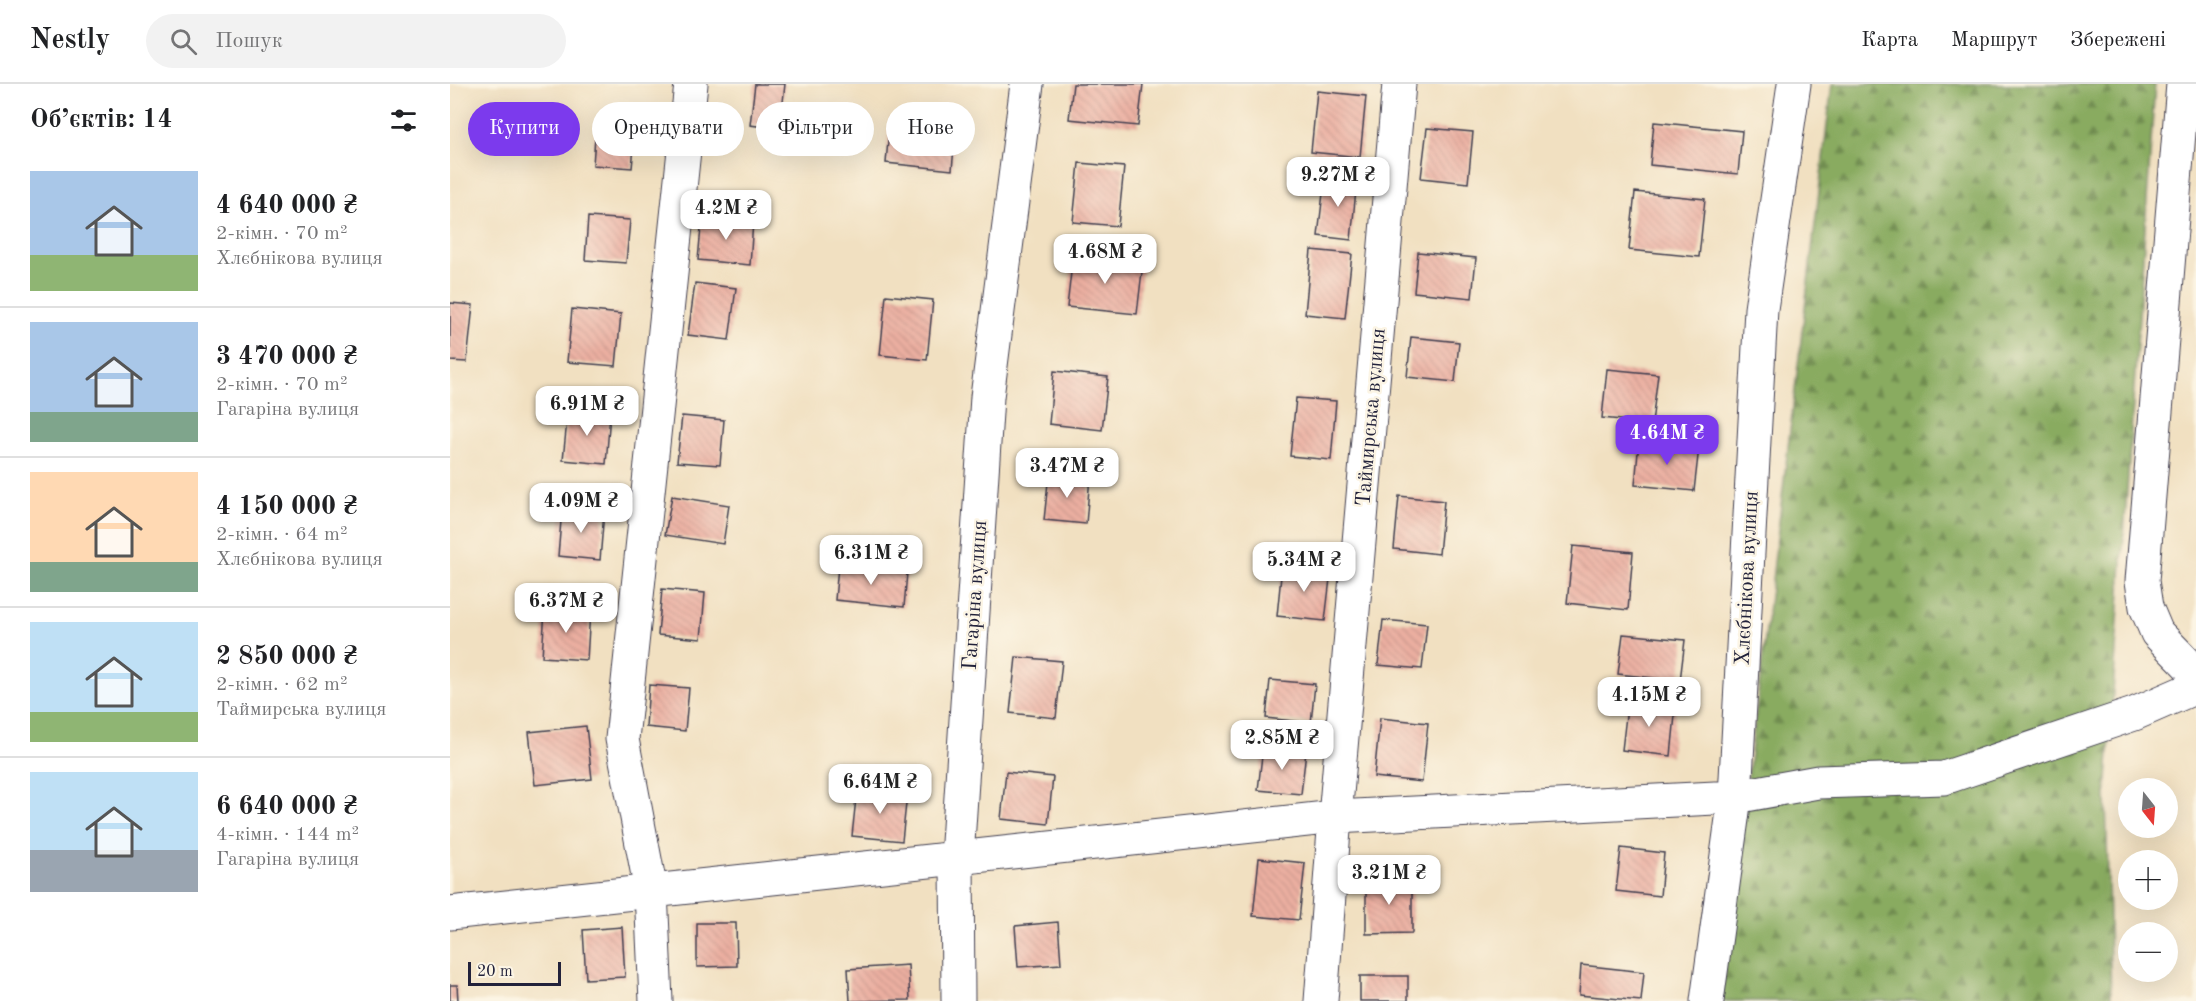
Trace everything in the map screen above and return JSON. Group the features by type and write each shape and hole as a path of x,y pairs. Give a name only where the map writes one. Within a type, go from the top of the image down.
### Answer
{"street":[{"path":"656,1001 651,891 622,739 691,84"},
{"name":"Гагаріна вулиця","path":"958,1001 957,858 987,397 1027,84"},
{"name":"Таймирська вулиця","path":"1322,1001 1335,817 1399,84"},
{"name":"Хлєбнікова вулиця","path":"1707,1001 1735,797 1761,309 1794,84"},
{"path":"2183,84 2142,581 2146,607 2157,633 2196,673"},
{"path":"450,913 1335,817 1735,797 1818,782 1944,778 2134,714 2196,687"}],"green space":[{"path":"1832,84 2155,84 2106,795 2111,1001 1721,1001"}],"building":[{"path":"755,84 785,84 783,102 756,102 756,126 750,125"},
{"path":"1073,84 1143,84 1138,126 1069,119"},
{"path":"1317,91 1366,96 1360,157 1311,152"},
{"path":"1654,122 1742,131 1738,174 1650,165"},
{"path":"1427,128 1473,132 1468,183 1421,178"},
{"path":"594,156 633,156 632,168 593,165"},
{"path":"887,156 953,156 952,170 886,163"},
{"path":"1079,163 1124,167 1118,226 1073,222"},
{"path":"1325,176 1357,180 1351,240 1318,236"},
{"path":"1635,192 1705,199 1699,257 1629,250"},
{"path":"588,217 630,220 626,263 585,260"},
{"path":"702,217 753,221 750,265 698,260"},
{"path":"1311,250 1352,254 1345,318 1305,314"},
{"path":"1418,252 1476,258 1472,298 1414,292"},
{"path":"1073,255 1143,263 1137,314 1067,307"},
{"path":"695,283 736,288 729,340 688,335"},
{"path":"886,295 933,300 927,360 880,355"},
{"path":"450,303 473,305 467,362 450,361"},
{"path":"572,309 621,314 616,366 567,362"},
{"path":"1411,337 1459,342 1455,382 1407,377"},
{"path":"1607,369 1658,374 1652,423 1602,418"},
{"path":"1054,371 1108,377 1102,430 1049,424"},
{"path":"1296,398 1336,401 1331,460 1290,456"},
{"path":"568,411 610,414 606,464 563,460"},
{"path":"682,416 724,420 720,465 677,462"},
{"path":"1639,441 1699,447 1694,491 1635,485"},
{"path":"1049,473 1090,477 1086,524 1044,520"},
{"path":"672,496 729,505 723,544 665,535"},
{"path":"1399,496 1444,501 1439,554 1394,549"},
{"path":"562,509 604,512 600,560 558,556"},
{"path":"1573,546 1633,552 1628,610 1567,603"},
{"path":"838,566 907,573 904,607 835,600"},
{"path":"1282,566 1331,570 1325,621 1277,616"},
{"path":"662,589 705,593 701,639 658,635"},
{"path":"545,609 590,611 587,660 542,657"},
{"path":"1383,620 1427,624 1422,669 1378,665"},
{"path":"1623,634 1685,640 1680,681 1618,674"},
{"path":"1016,657 1062,661 1056,718 1010,713"},
{"path":"1270,680 1315,684 1311,723 1266,718"},
{"path":"649,685 689,688 685,731 646,727"},
{"path":"1628,699 1676,705 1671,756 1622,750"},
{"path":"1380,718 1428,723 1422,782 1374,777"},
{"path":"586,726 592,779 535,785 529,732"},
{"path":"1263,747 1306,752 1301,794 1258,790"},
{"path":"1006,772 1053,777 1048,824 1001,819"},
{"path":"857,789 907,794 902,841 852,836"},
{"path":"1621,848 1664,853 1660,896 1616,891"},
{"path":"1259,858 1305,863 1299,920 1253,916"},
{"path":"1412,878 1412,933 1366,934 1366,879"},
{"path":"1058,922 1061,964 1018,967 1015,926"},
{"path":"697,923 736,923 737,966 697,967"},
{"path":"622,927 625,977 586,979 583,930"},
{"path":"908,965 910,1000 850,1001 848,969"},
{"path":"1581,965 1644,972 1641,1001 1579,995"},
{"path":"1360,976 1408,976 1408,1001 1360,1001"},
{"path":"450,985 457,985 458,1001 450,1001"}]}
